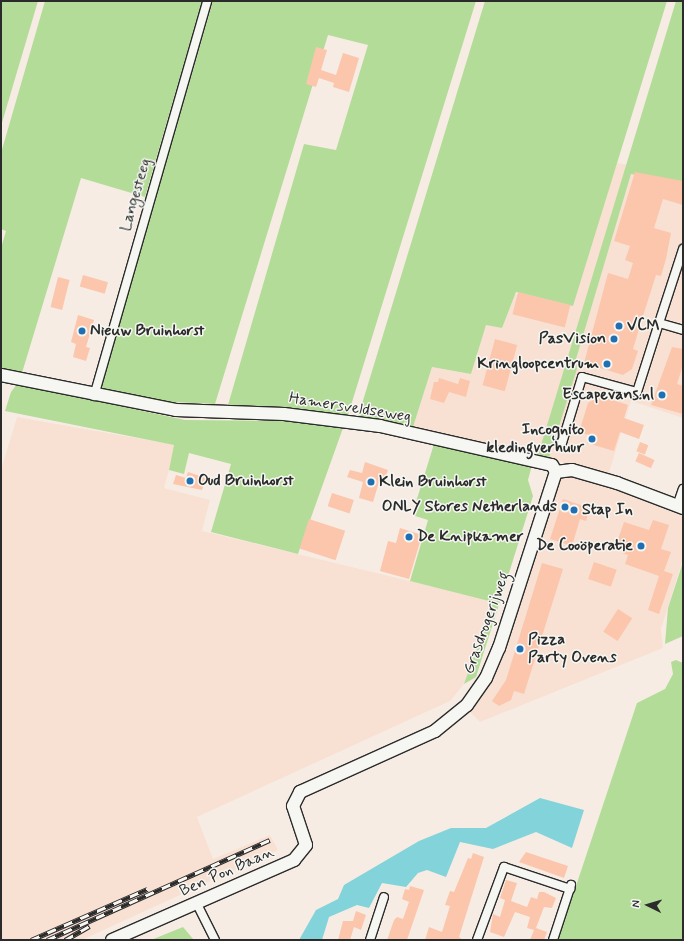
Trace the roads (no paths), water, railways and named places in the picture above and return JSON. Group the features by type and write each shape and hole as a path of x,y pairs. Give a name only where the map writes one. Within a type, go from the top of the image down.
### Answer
{"street":[{"name":"Langesteeg","path":"94,396 207,1"},
{"path":"562,443 582,376 637,392 683,249"},
{"path":"660,322 683,330"},
{"name":"Hamersveldseweg","path":"1,375 94,396 188,412 284,414 349,421 552,465 556,472"},
{"path":"556,472 572,470 617,483 680,507 683,489"},
{"name":"Grasdrogerijweg","path":"294,801 309,787 435,730 467,706 486,678 499,648 556,472"},
{"name":"Ben Pon Baan","path":"112,940 197,904 299,857 306,845 306,838 294,811 294,801"},
{"path":"477,940 504,866 570,887 553,940"},
{"path":"370,940 384,897"},
{"path":"197,904 215,940"}],"water":[{"path":"540,798 584,810 572,848 536,832 493,849 460,842 446,877 427,870 418,873 406,887 382,883 369,908 357,905 329,917 322,940 299,940 316,910 338,899 344,885 419,841 451,828 486,828"}],"railway":[{"path":"47,940 270,840"},
{"path":"31,940 147,889"},
{"path":"65,940 89,926"}],"place":[{"name":"VCM","path":"619,326"},
{"name":"Nieuw Bruinhorst","path":"82,331"},
{"name":"PasVision","path":"614,339"},
{"name":"Kringloopcentrum","path":"607,364"},
{"name":"Escapevans.nl","path":"662,395"},
{"name":"Incognito kledingverhuur","path":"592,439"},
{"name":"Oud Bruinhorst","path":"190,481"},
{"name":"Klein Bruinhorst","path":"371,482"},
{"name":"ONLY Stores Netherlands","path":"565,507"},
{"name":"Stap In","path":"574,510"},
{"name":"De Knipkamer","path":"409,537"},
{"name":"De Cooöperatie","path":"641,546"},
{"name":"Pizza Party Ovens","path":"520,649"}]}
